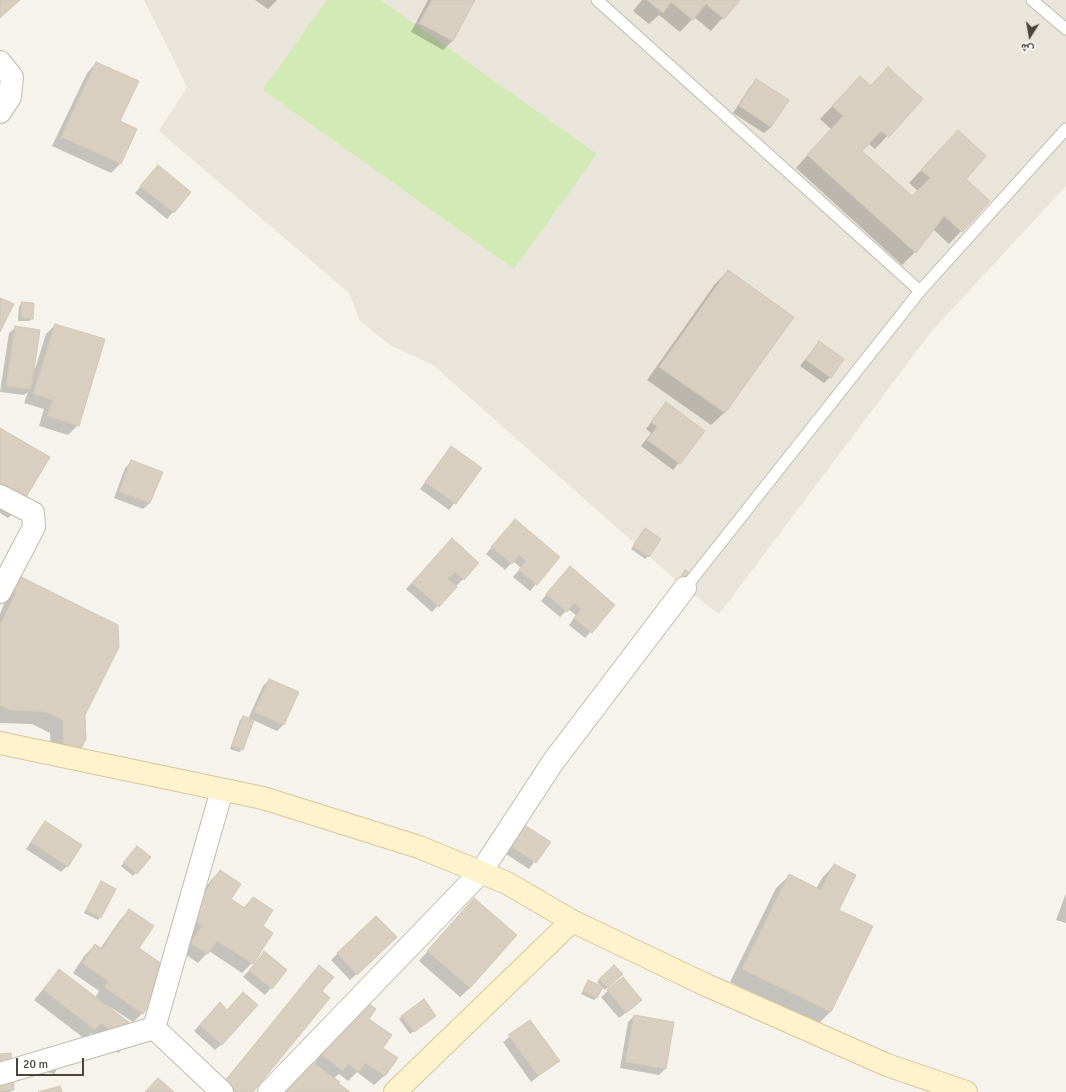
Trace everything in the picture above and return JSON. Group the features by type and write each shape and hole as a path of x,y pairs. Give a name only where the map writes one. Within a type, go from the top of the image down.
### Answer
{"main road":[{"path":"0,743 263,798 419,847 507,883 572,921 704,984 887,1065 966,1092"},
{"path":"395,1092 572,921"}],"street":[{"path":"0,62 12,77 10,97 0,112"},
{"path":"0,496 33,513 34,527 0,592"},
{"path":"269,1092 481,872 553,762 685,588"},
{"path":"154,1028 222,790"},
{"path":"0,1074 154,1028"},
{"path":"154,1028 222,1092"}],"lane":[{"path":"597,0 920,290"},
{"path":"1032,0 1066,30"},
{"path":"685,588 920,290 1066,130"}],"shaded area":[{"path":"144,0 1066,0 1066,186 931,332 719,614 685,588 433,365 390,345 360,321 349,293 159,131 187,87"}],"green space":[{"path":"327,0 381,0 597,154 514,269 263,90"}],"building":[{"path":"0,0 20,0 0,18"},
{"path":"432,0 475,0 453,41 419,23"},
{"path":"647,0 740,0 724,19 706,4 693,20 671,2 663,13"},
{"path":"96,62 139,81 120,121 137,129 121,164 61,137"},
{"path":"888,67 923,99 889,137 881,131 862,151 912,196 930,178 921,170 958,130 986,156 966,179 990,201 962,232 944,216 916,253 807,155 843,116 832,106 860,76 871,86"},
{"path":"756,79 789,100 771,127 739,106"},
{"path":"158,165 191,192 174,213 140,186"},
{"path":"728,270 794,317 725,413 659,367"},
{"path":"0,298 14,304 0,332"},
{"path":"21,302 34,303 33,319 21,318"},
{"path":"55,324 105,339 79,426 47,416 53,400 33,394"},
{"path":"15,326 40,330 31,389 6,386"},
{"path":"819,341 844,359 831,378 806,360"},
{"path":"666,402 705,431 680,464 647,440 657,427 651,422"},
{"path":"0,428 50,457 19,509 0,498"},
{"path":"451,446 482,468 456,504 425,482"},
{"path":"131,460 163,472 150,503 119,492"},
{"path":"515,519 560,557 537,585 519,570 526,561 519,555 512,564 491,547"},
{"path":"645,528 661,539 649,557 633,546"},
{"path":"452,538 479,563 464,580 455,572 448,579 457,587 439,607 412,583"},
{"path":"570,566 615,605 592,633 574,618 581,609 574,603 567,612 546,594"},
{"path":"685,570 694,576 675,586"},
{"path":"21,577 118,625 119,647 85,715 86,739 79,752 63,744 63,720 45,712 10,710 0,705 0,625 15,594 15,589"},
{"path":"269,679 299,692 284,725 254,712"},
{"path":"243,716 254,720 243,750 232,746"},
{"path":"45,821 82,845 68,867 31,842"},
{"path":"523,824 551,842 536,863 509,845"},
{"path":"137,846 151,857 137,874 123,863"},
{"path":"834,864 856,875 839,910 873,926 831,1012 742,969 789,874 821,890"},
{"path":"220,870 241,884 231,899 245,908 253,897 273,910 263,926 273,933 253,964 217,941 208,954 190,943 202,926 188,917"},
{"path":"101,881 116,889 101,918 86,910"},
{"path":"474,898 517,935 470,988 427,951"},
{"path":"129,909 154,926 139,948 172,971 143,1014 104,987 108,981 82,963 95,944 102,949"},
{"path":"376,916 397,937 357,975 337,953"},
{"path":"264,951 287,970 272,989 249,971"},
{"path":"319,965 334,977 322,991 330,998 253,1092 238,1092 225,1081"},
{"path":"614,965 623,974 608,988 599,979"},
{"path":"59,969 139,1030 128,1044 101,1023 95,1030 43,990"},
{"path":"623,977 642,1000 626,1013 607,990"},
{"path":"588,980 603,987 597,998 583,991"},
{"path":"243,992 258,1005 222,1045 200,1025 220,1002 227,1010"},
{"path":"362,999 376,1009 369,1019 392,1035 383,1048 398,1058 385,1076 365,1063 359,1072 348,1064 343,1071 322,1055"},
{"path":"424,999 436,1016 414,1032 401,1016"},
{"path":"634,1015 674,1022 666,1069 625,1062"},
{"path":"530,1020 560,1061 538,1076 508,1035"},
{"path":"11,1053 14,1090 0,1091 0,1054"},
{"path":"308,1059 340,1082 338,1083 350,1092 284,1092"},
{"path":"158,1078 174,1092 145,1092"},
{"path":"60,1086 62,1092 38,1092"}]}
